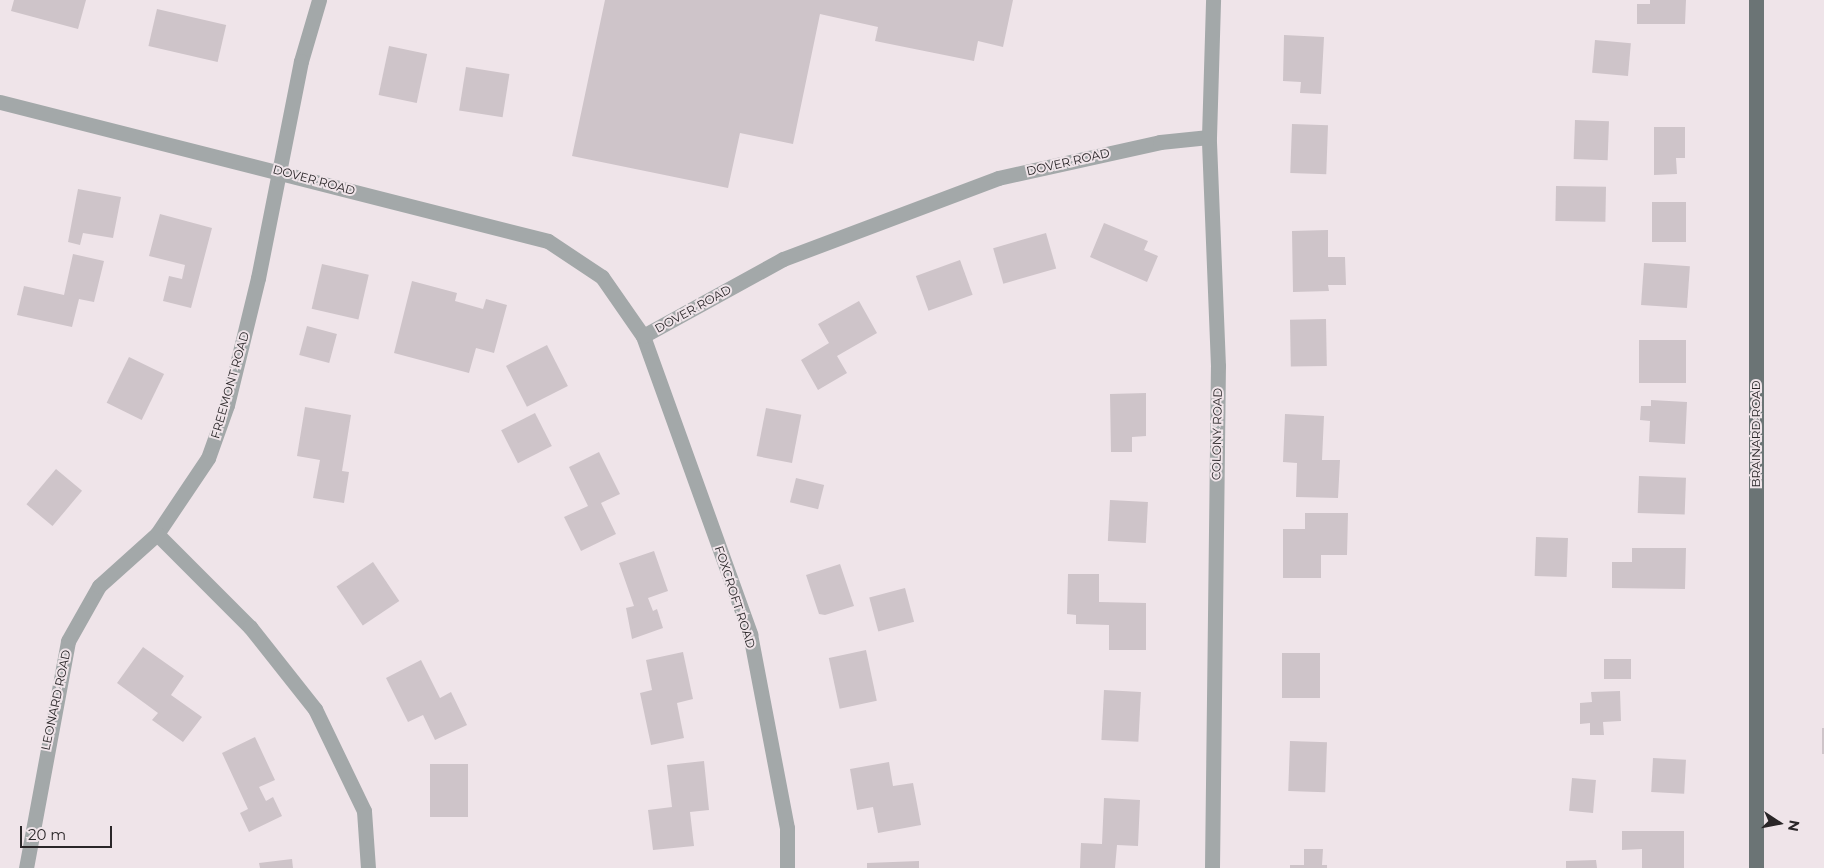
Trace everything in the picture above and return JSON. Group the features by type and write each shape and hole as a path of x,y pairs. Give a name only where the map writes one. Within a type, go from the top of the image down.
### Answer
{"main road":[{"name":"BRAINARD ROAD","path":"1756,0 1756,868"}],"street":[{"name":"FREEMONT ROAD","path":"157,534 208,458 227,405 258,278 277,170 301,60 319,0"},
{"name":"COLONY ROAD","path":"1212,868 1218,366 1209,137 1213,0"},
{"name":"DOVER ROAD","path":"0,102 277,170 548,241 602,277 644,336 783,259 998,178 1160,142 1209,137"},
{"name":"FOXCROFT ROAD","path":"644,336 750,634 786,828 787,868"},
{"name":"LEONARD ROAD","path":"26,868 68,641 99,586 157,534"},
{"path":"157,534 250,627 315,709 364,811 368,868"}],"building":[{"path":"14,0 86,0 78,29 11,11"},
{"path":"605,0 1013,0 1003,47 978,41 974,61 875,41 878,27 820,14 793,144 740,133 728,188 572,156"},
{"path":"1650,0 1686,0 1685,24 1637,24 1637,4 1650,4"},
{"path":"157,9 226,25 218,62 148,46"},
{"path":"1284,35 1324,37 1321,94 1300,93 1301,82 1283,81"},
{"path":"1595,40 1631,43 1628,76 1592,73"},
{"path":"389,46 427,54 417,103 379,95"},
{"path":"466,67 509,74 503,117 459,110"},
{"path":"1575,120 1609,121 1608,160 1574,159"},
{"path":"1292,124 1328,125 1326,174 1290,173"},
{"path":"1654,127 1685,127 1685,158 1676,158 1677,174 1654,175"},
{"path":"1556,186 1606,187 1605,222 1555,221"},
{"path":"78,189 121,197 113,238 83,233 80,245 68,242"},
{"path":"1652,202 1686,202 1686,242 1652,242"},
{"path":"160,214 212,228 191,308 163,301 169,276 182,279 185,265 149,256"},
{"path":"1104,223 1148,241 1144,250 1158,256 1147,282 1090,257"},
{"path":"1328,230 1328,257 1345,257 1346,285 1328,285 1329,291 1293,292 1292,231"},
{"path":"1046,233 1056,269 1003,284 993,248"},
{"path":"73,254 104,261 94,302 79,299 72,327 17,315 24,286 64,295"},
{"path":"960,260 973,295 928,311 916,276"},
{"path":"1644,263 1690,266 1687,308 1641,305"},
{"path":"322,264 369,275 358,320 312,309"},
{"path":"412,281 457,293 455,301 483,309 486,299 507,305 494,353 476,348 469,373 394,353"},
{"path":"859,301 877,333 837,356 847,373 818,390 801,360 829,343 818,324"},
{"path":"1326,319 1327,366 1291,367 1290,320"},
{"path":"307,326 337,334 329,363 299,355"},
{"path":"1639,340 1686,340 1686,383 1639,383"},
{"path":"547,345 568,386 527,407 506,366"},
{"path":"129,357 164,374 142,420 107,403"},
{"path":"1146,393 1146,436 1132,437 1132,452 1111,452 1110,394"},
{"path":"1651,400 1687,402 1685,444 1649,442 1650,421 1640,420 1641,406 1651,406"},
{"path":"305,407 351,415 342,471 349,472 344,503 313,498 320,460 297,456"},
{"path":"766,408 801,415 792,463 757,456"},
{"path":"535,413 552,446 518,463 501,430"},
{"path":"1285,414 1324,416 1322,460 1340,460 1338,498 1296,497 1297,463 1283,462"},
{"path":"599,452 620,494 601,503 616,534 581,551 564,517 588,506 569,467"},
{"path":"56,469 82,491 52,526 26,504"},
{"path":"1639,476 1686,478 1685,515 1638,513"},
{"path":"796,478 824,485 818,509 790,502"},
{"path":"1110,500 1148,502 1146,543 1108,541"},
{"path":"1305,513 1348,513 1347,555 1321,555 1321,578 1283,578 1283,529 1305,529"},
{"path":"1536,537 1568,538 1567,577 1535,576"},
{"path":"1632,548 1686,548 1685,589 1612,588 1612,562 1632,562"},
{"path":"654,551 668,591 648,598 653,611 657,609 663,628 632,639 626,608 634,606 619,563"},
{"path":"373,562 399,601 363,626 337,587"},
{"path":"840,564 854,606 825,615 819,614 806,575"},
{"path":"1068,574 1099,574 1099,602 1146,603 1146,650 1109,650 1109,625 1076,624 1076,615 1067,614"},
{"path":"905,588 914,622 878,631 869,598"},
{"path":"143,647 184,676 171,695 202,717 183,742 152,720 158,713 117,683"},
{"path":"866,650 877,701 840,709 829,658"},
{"path":"683,652 693,699 677,703 684,738 651,745 640,693 652,690 646,660"},
{"path":"1282,653 1320,653 1320,698 1282,698"},
{"path":"1604,659 1631,659 1631,679 1604,679"},
{"path":"421,660 440,698 451,692 467,725 435,740 423,715 408,722 386,678"},
{"path":"1104,690 1141,692 1138,742 1101,740"},
{"path":"1620,691 1621,721 1603,722 1604,735 1590,735 1590,723 1580,724 1580,703 1592,702 1591,692"},
{"path":"1822,728 1824,728 1824,754 1822,754"},
{"path":"255,737 275,780 259,787 266,801 273,797 282,816 249,832 240,813 248,809 222,753"},
{"path":"1290,741 1327,742 1325,792 1288,791"},
{"path":"1653,758 1686,760 1684,794 1651,792"},
{"path":"704,761 709,810 690,812 694,846 653,850 648,810 672,807 667,765"},
{"path":"889,762 893,786 913,783 921,825 878,833 873,807 857,810 850,769"},
{"path":"430,764 468,764 468,817 430,817"},
{"path":"1572,778 1596,780 1593,813 1569,811"},
{"path":"1104,798 1140,800 1138,846 1117,845 1115,868 1080,868 1081,843 1102,844"},
{"path":"1622,831 1684,831 1684,868 1642,868 1642,849 1622,850"},
{"path":"1304,849 1323,849 1322,865 1327,865 1327,868 1290,868 1290,865 1304,865"},
{"path":"292,859 293,868 260,868 259,863"},
{"path":"1596,860 1597,868 1566,868 1566,861"},
{"path":"919,861 919,868 867,868 867,863"}]}
